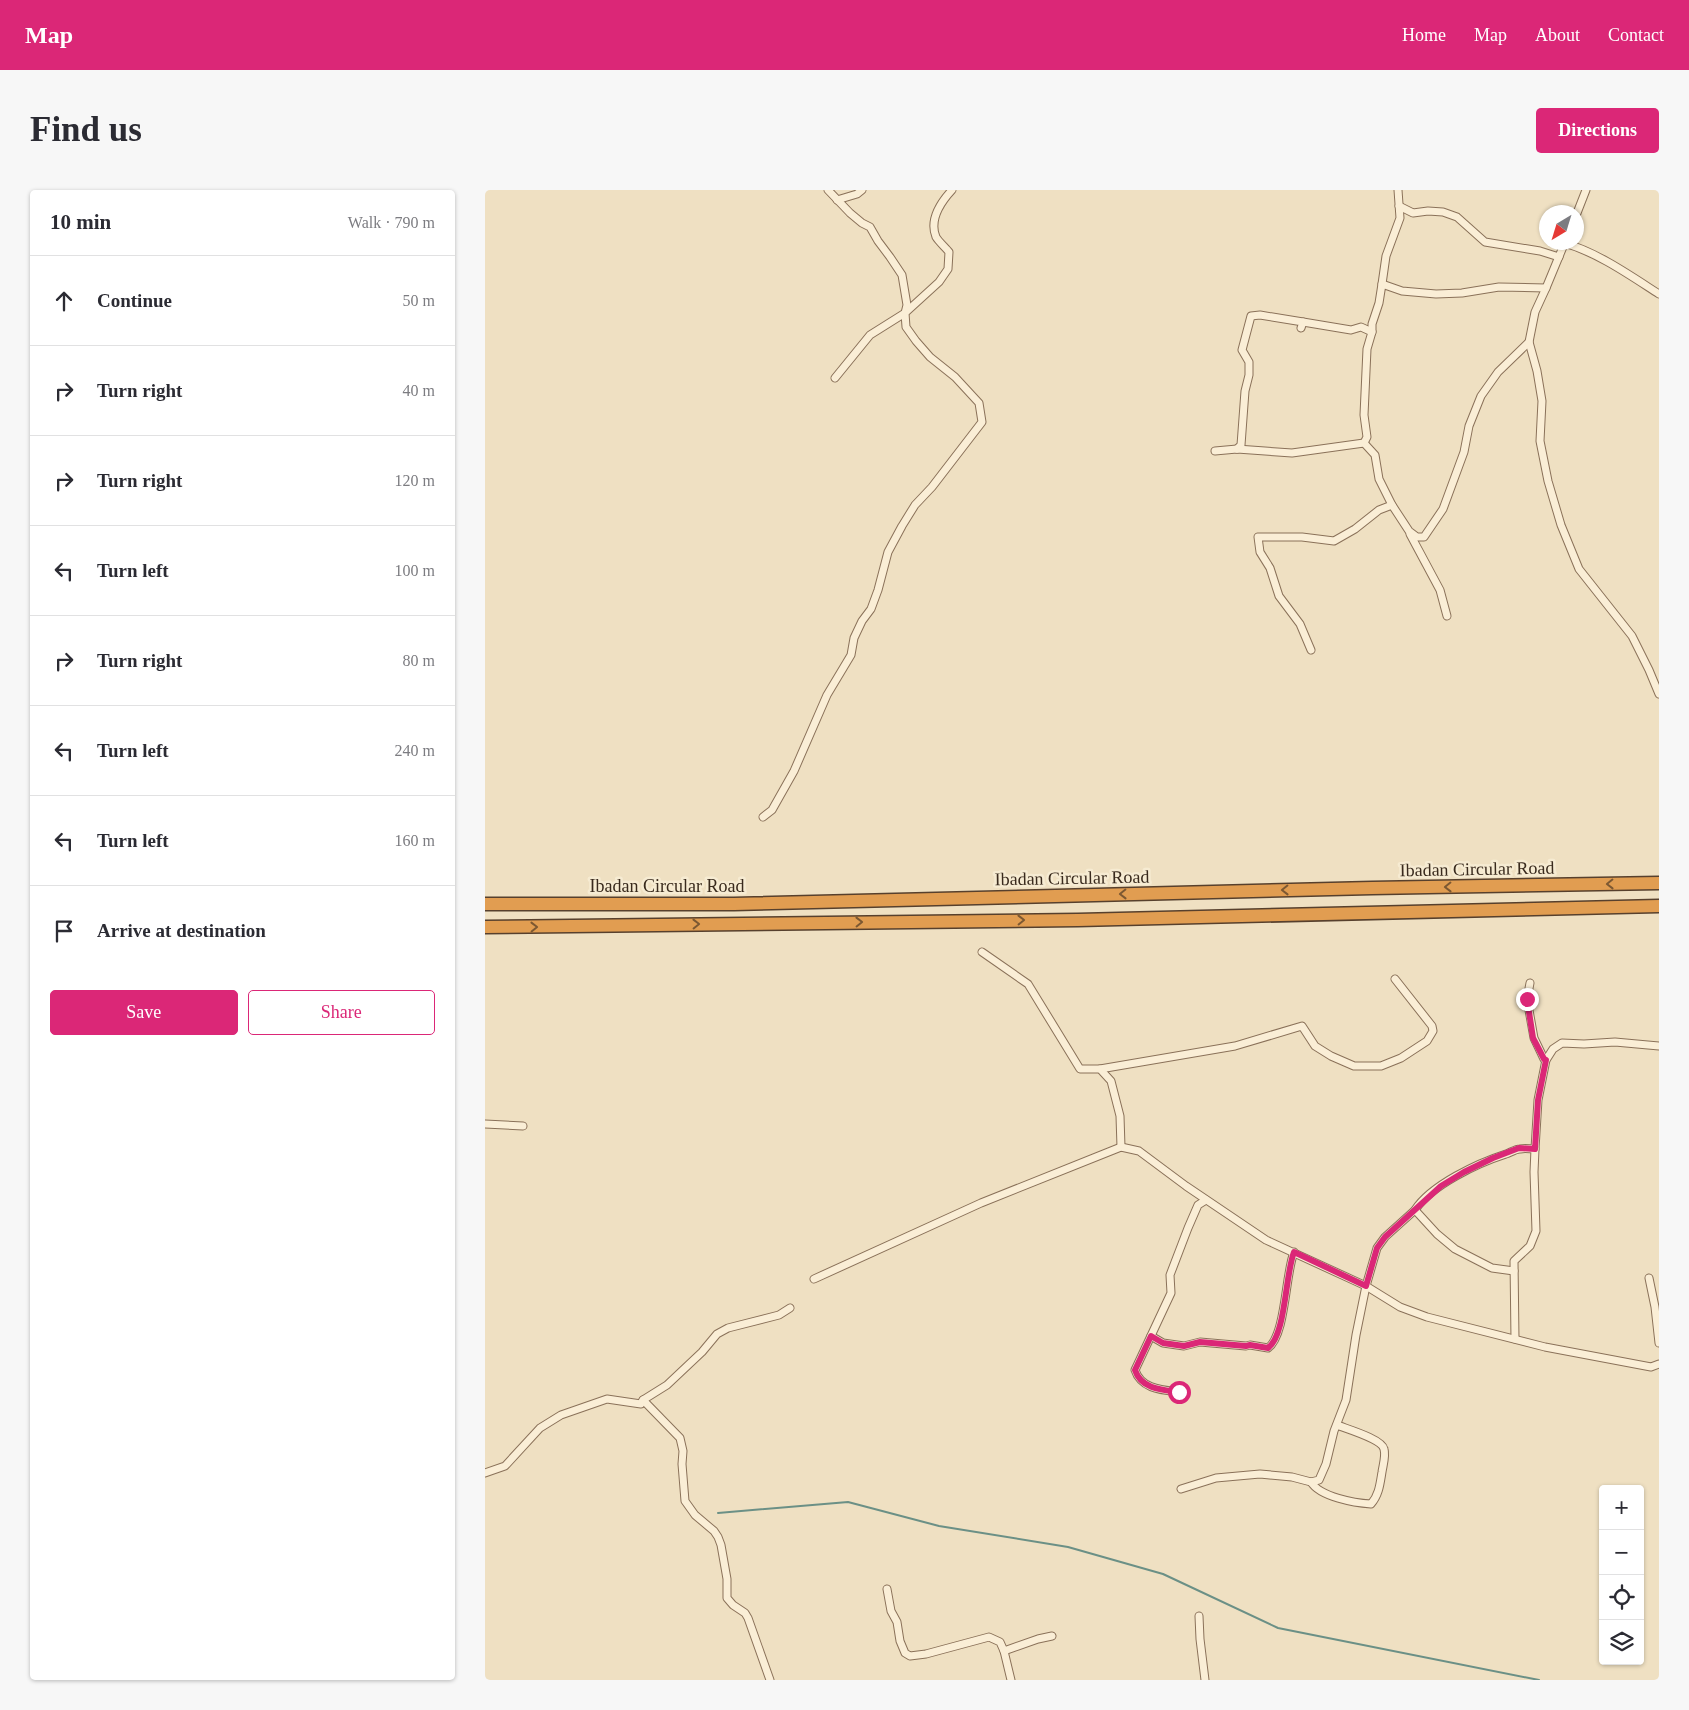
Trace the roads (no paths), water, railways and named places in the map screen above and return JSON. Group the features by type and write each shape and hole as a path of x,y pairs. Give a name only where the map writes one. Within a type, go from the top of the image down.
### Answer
{"highway":[{"name":"Ibadan Circular Road","path":"485,904 734,904 1372,888 1659,883"},
{"path":"485,927 1078,920 1659,906"}],"street":[{"path":"763,817 772,810 794,771 827,695 851,654 854,638 871,608 878,590 887,552 915,505 982,422 979,403 955,377 930,357 906,327 905,313 907,305 902,276 877,241 871,227 850,214 828,190"},
{"path":"837,200 857,194 862,190"},
{"path":"835,378 870,335 905,313 939,282 948,269 949,252 936,237 934,219 945,198 952,190"},
{"path":"1364,443 1367,437 1364,415 1367,349 1379,303 1386,256 1400,218 1398,190"},
{"path":"1580,205 1586,190"},
{"path":"1399,206 1413,212 1443,212 1457,217 1485,242 1540,251 1559,257"},
{"path":"1562,250 1535,312 1529,342 1537,371 1542,401 1540,441 1548,481 1561,524 1579,569 1632,636 1659,694"},
{"path":"1584,250 1635,278 1659,294"},
{"path":"1381,284 1402,291 1436,294 1462,294 1499,287 1546,288"},
{"path":"1237,449 1241,445 1245,391 1249,375 1249,362 1242,350 1251,316 1260,315 1302,325 1351,330 1361,327 1372,332"},
{"path":"1409,531 1417,537 1424,537 1443,509 1464,452 1469,426 1481,396 1498,372 1529,342"},
{"path":"1215,451 1237,449 1292,453 1364,443"},
{"path":"1364,443 1375,455 1379,479 1440,590 1447,616"},
{"path":"1311,650 1300,624 1279,596 1270,568 1260,552 1259,537 1302,537 1334,541 1355,529 1379,510 1392,505"},
{"path":"981,952 1028,984 1080,1069 1100,1069 1235,1046 1302,1026 1315,1046 1331,1056 1355,1066 1381,1066 1401,1058 1427,1041 1433,1031 1432,1026 1395,979"},
{"path":"1530,983 1527,999 1533,1038 1546,1060"},
{"path":"1515,1339 1514,1261 1530,1246 1536,1231 1535,1149 1538,1100 1546,1060 1553,1049 1562,1043 1615,1042 1659,1046"},
{"path":"1100,1069 1111,1081 1120,1116 1121,1147"},
{"path":"485,1124 523,1126"},
{"path":"814,1279 981,1203 1121,1147 1139,1151 1206,1200 1266,1240 1366,1286 1400,1307 1427,1317 1545,1347 1651,1367 1659,1364"},
{"path":"1311,1482 1319,1480 1326,1464 1346,1400 1352,1353 1366,1286 1377,1248 1385,1237 1415,1210 1418,1205 1441,1186 1493,1158 1519,1148 1535,1149"},
{"path":"1179,1392 1161,1390 1149,1386 1137,1376 1135,1370 1171,1293 1170,1275 1176,1257 1198,1205 1206,1200"},
{"path":"1415,1210 1437,1234 1455,1249 1492,1268 1513,1271"},
{"path":"1151,1336 1163,1343 1184,1346 1200,1342 1268,1348 1273,1344 1279,1332 1289,1264 1294,1252"},
{"path":"1649,1278 1655,1307 1659,1343"},
{"path":"485,1473 505,1466 540,1428 561,1415 607,1399 641,1404 643,1400 667,1385 702,1352 717,1334 728,1328 779,1315 790,1308"},
{"path":"643,1400 680,1438 683,1451 682,1464 685,1502 695,1515 714,1531 718,1537 727,1579 727,1598 733,1605 745,1613 748,1618 770,1680"},
{"path":"1181,1489 1216,1478 1260,1474 1292,1477 1311,1482 1320,1490 1357,1503 1371,1504 1377,1498 1385,1450 1383,1445 1376,1440 1337,1424"},
{"path":"887,1589 891,1611 897,1622 900,1641 905,1653 910,1656 926,1654 989,1637 1000,1642 1011,1680"},
{"path":"1199,1616 1205,1680"},
{"path":"1004,1651 1038,1639 1053,1636"}],"waterway":[{"path":"718,1513 848,1502 939,1526 1068,1547 1163,1574 1278,1628 1539,1680"}]}
